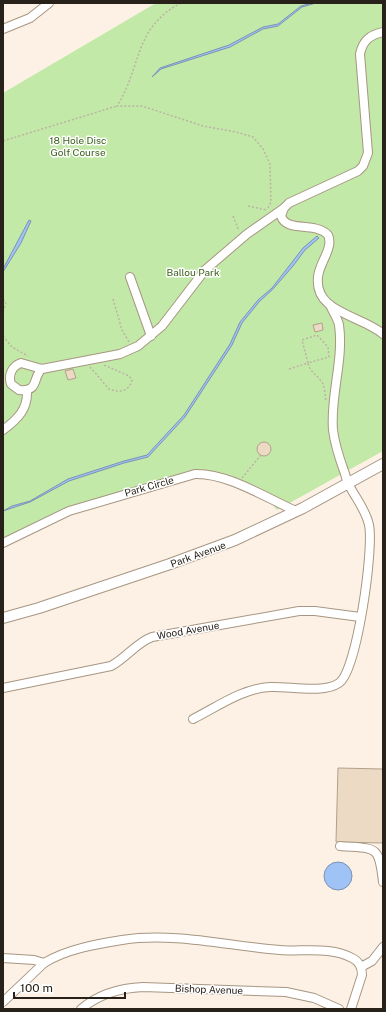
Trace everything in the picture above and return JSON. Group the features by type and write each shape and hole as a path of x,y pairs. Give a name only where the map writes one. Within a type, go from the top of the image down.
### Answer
{"main road":[{"name":"Park Avenue","path":"3,618 38,608 200,554 235,540 296,511 383,464"}],"street":[{"path":"3,29 30,18 49,3"},
{"path":"42,369 36,376 35,384 28,390 19,390 11,384 9,376 13,368 21,363 42,369 120,354 132,349 151,336 162,326 206,270 242,238 289,203 358,171 366,160 368,153 360,54 361,48 369,37 383,32"},
{"path":"193,719 245,693 260,688 327,688 340,683 348,672 368,575 370,538 369,526 363,508 348,483 336,451 333,430 339,324 330,306 321,297 317,286 320,269 328,249 329,239 324,232 317,228 286,224 281,216 284,208"},
{"path":"130,277 151,336"},
{"path":"330,306 374,327 383,334"},
{"path":"3,430 19,418 26,404 28,390"},
{"name":"Park Circle","path":"3,543 70,511 187,476 204,474 224,478 296,511"},
{"name":"Wood Avenue","path":"3,688 111,666 118,663 138,644 152,637 292,611 315,611 360,617"},
{"path":"340,846 368,848 377,853 380,860 383,882"},
{"path":"3,1002 44,963 52,958 93,945 123,940 154,938 192,939 280,950 334,952 353,958 361,967 362,975 351,1009"},
{"path":"361,967 372,961 383,947"},
{"path":"3,958 34,960 44,963"},
{"name":"Bishop Avenue","path":"81,1009 106,993 120,989 143,987 286,992 314,998 339,1009"}],"path":[{"path":"117,106 125,92 142,44 149,29 159,17 181,3"},
{"path":"3,141 117,106 142,106 203,126 241,133 253,137 263,149 270,164 271,202 267,210 248,206"},
{"path":"233,216 242,238"},
{"path":"113,299 122,330 132,349"},
{"path":"3,300 6,302 5,310 3,312"},
{"path":"289,369 308,363 329,357 328,348 317,335 302,340 308,363 309,370 318,377 323,385 326,402"},
{"path":"3,336 12,347 31,358"},
{"path":"83,361 94,370 109,390 122,391 131,385 132,380 129,376 92,359"},
{"path":"238,485 242,477 261,455"}],"green space":[{"name":"Ballou Park","path":"156,3 383,3 383,451 277,510 271,503 214,479 203,477 183,481 72,514 3,547 3,93"}],"water":[{"path":"316,3 302,7 278,26 263,29 230,47 161,69 152,77 160,68 229,45 263,27 278,24 301,6"},
{"path":"29,220 31,221 21,243 3,272 3,269"},
{"path":"317,236 319,238 305,250 293,266 273,289 259,302 242,323 232,345 185,417 148,457 124,463 69,481 30,502 3,511 12,506 30,501 68,479 147,455 184,415 230,344 240,322 258,300 272,288 303,248"},
{"path":"338,862 348,866 352,876 348,886 338,890 328,886 324,876 328,866"}],"building":[{"path":"322,323 323,330 315,332 313,325"},
{"path":"73,369 76,378 68,380 65,371"},
{"path":"261,442 267,442 271,446 271,452 267,456 261,456 257,452 257,446"},
{"path":"338,768 383,769 383,843 336,842"}],"park label":[{"name":"18 Hole Disc Golf Course","path":"78,146"}]}
